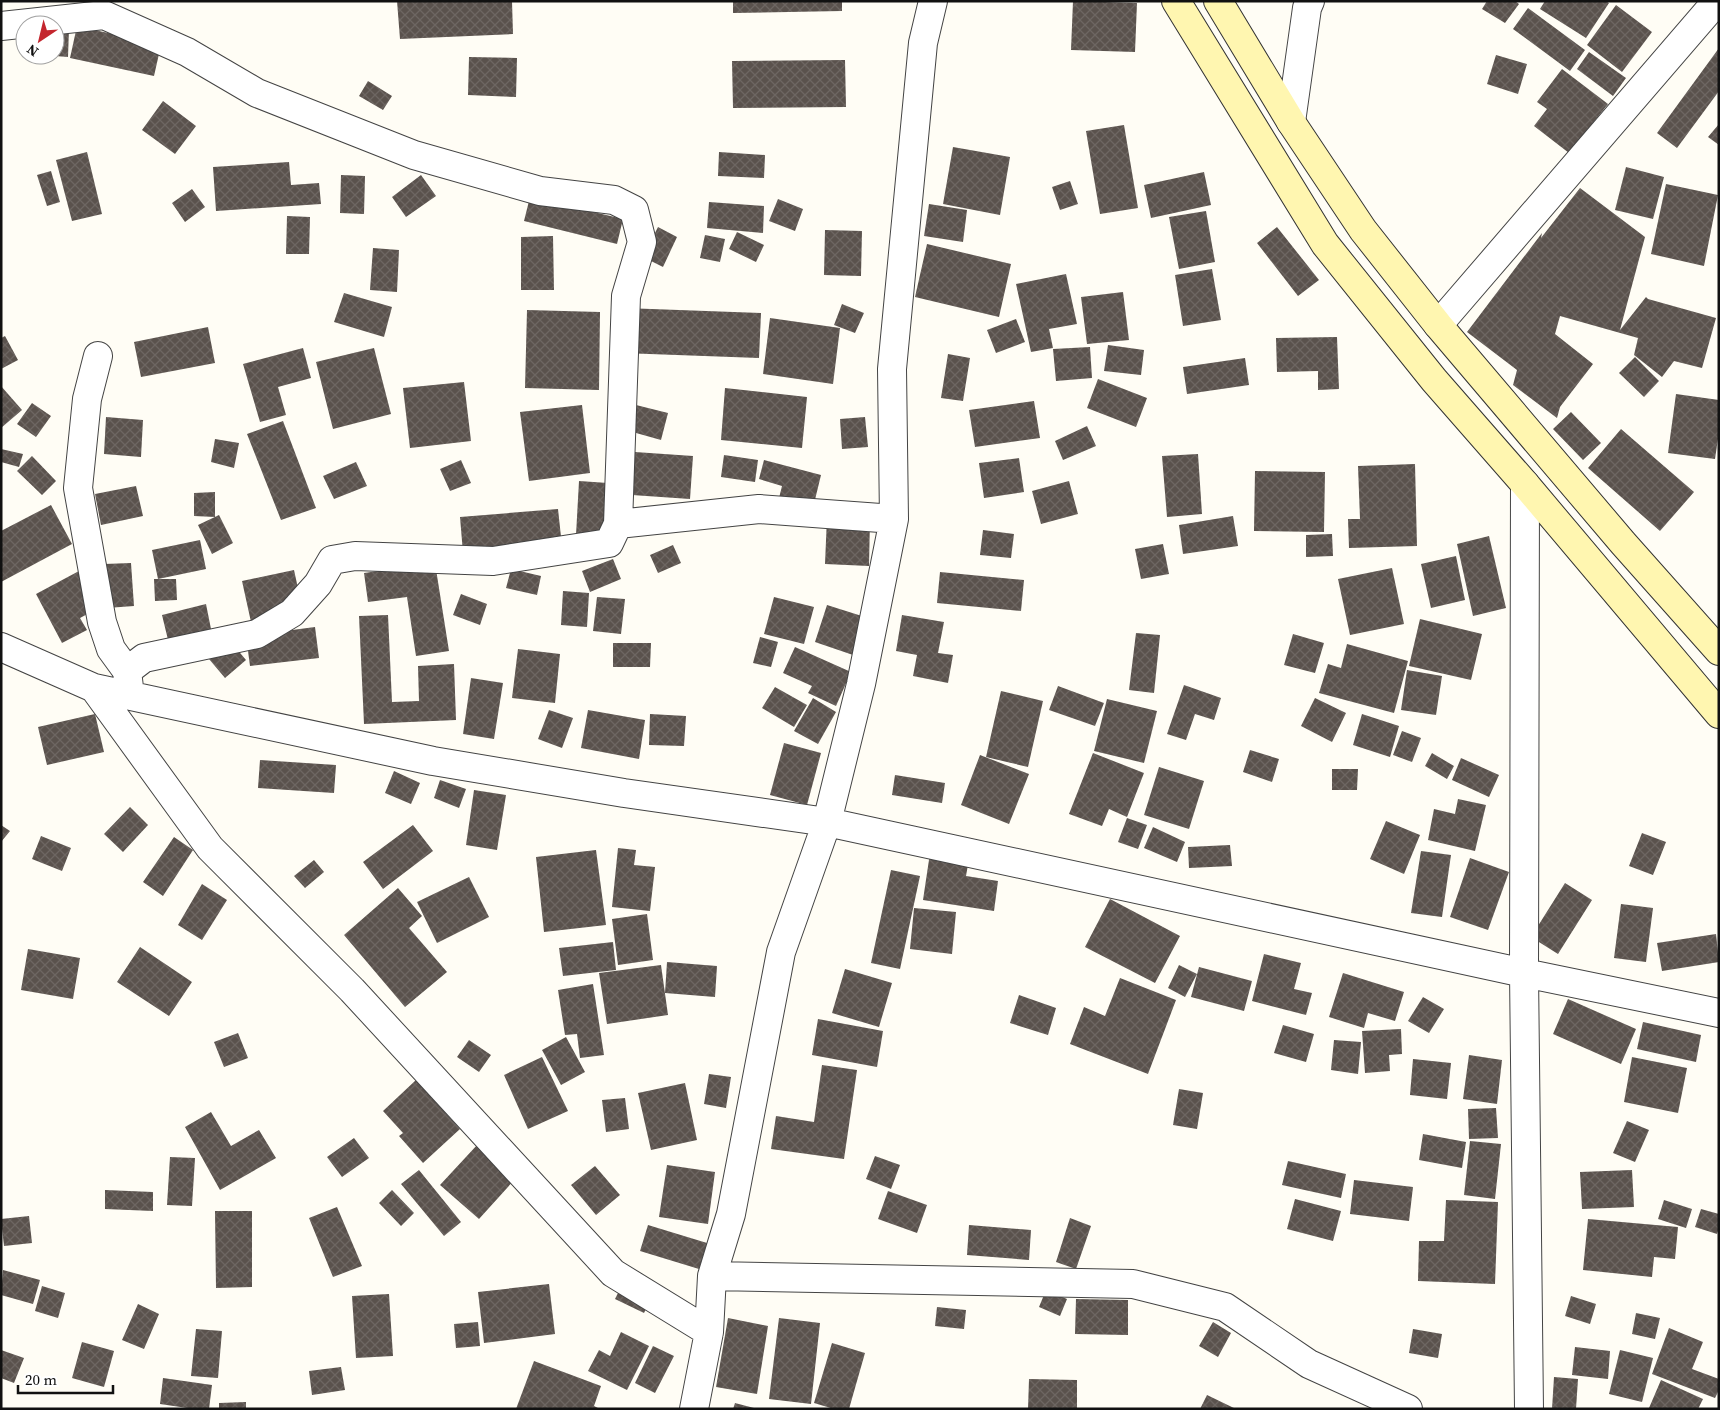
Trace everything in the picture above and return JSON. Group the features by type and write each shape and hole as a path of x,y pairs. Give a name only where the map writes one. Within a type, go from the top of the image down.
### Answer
{"street":[{"path":"694,1409 709,1332 712,1276 731,1214 781,952 827,822 861,684 894,519 892,369 923,42 932,1"},
{"path":"1176,1 1326,244 1434,380 1525,484 1719,714"},
{"path":"1218,1 1291,122 1363,230 1438,325 1623,543 1719,650"},
{"path":"1291,122 1307,8 1310,1"},
{"path":"1438,325 1717,1"},
{"path":"2,33 104,15 188,52 257,93 414,155 540,191 614,200 634,210 642,242 626,296 618,524 609,543 493,561 355,556 332,560 318,584 292,613 257,634 144,658 129,683"},
{"path":"98,356 87,399 78,488 102,622 111,649 129,683"},
{"path":"1525,484 1524,973 1529,1409"},
{"path":"618,524 759,509 894,519"},
{"path":"1,648 94,688 210,848 352,990 612,1273 709,1332"},
{"path":"94,688 129,683 433,761 624,793 827,822 1719,1014"},
{"path":"712,1276 1133,1284 1225,1307 1309,1364 1408,1409"}],"building":[{"path":"397,1 512,1 513,34 400,39"},
{"path":"733,1 842,1 842,11 733,13"},
{"path":"1073,1 1137,3 1135,52 1071,50"},
{"path":"1487,1 1515,1 1519,4 1505,23 1482,9"},
{"path":"1545,1 1606,1 1609,3 1586,38 1540,9"},
{"path":"1616,5 1652,32 1622,72 1587,45"},
{"path":"1528,8 1585,50 1570,71 1513,29"},
{"path":"77,26 161,45 154,76 70,58"},
{"path":"65,29 69,29 68,57 65,57"},
{"path":"1719,48 1719,91 1677,148 1657,133"},
{"path":"1589,52 1626,78 1613,96 1577,69"},
{"path":"1496,55 1527,64 1518,94 1487,84"},
{"path":"469,57 517,58 516,97 468,95"},
{"path":"845,60 846,107 733,108 732,61"},
{"path":"1562,69 1608,104 1569,153 1534,126 1547,109 1537,102"},
{"path":"368,81 392,96 383,110 359,96"},
{"path":"163,101 196,126 175,154 142,130"},
{"path":"1719,124 1719,145 1708,137"},
{"path":"1124,125 1138,208 1100,214 1086,131"},
{"path":"953,147 1010,157 1000,215 943,204"},
{"path":"87,152 102,214 72,221 56,160"},
{"path":"719,152 765,155 764,178 718,176"},
{"path":"289,162 291,185 319,183 321,204 216,211 213,167"},
{"path":"1626,167 1664,177 1653,219 1615,210"},
{"path":"51,171 60,202 47,206 37,175"},
{"path":"1204,172 1211,205 1151,218 1144,185"},
{"path":"341,175 365,176 364,214 340,213"},
{"path":"421,175 436,196 406,217 392,197"},
{"path":"1070,181 1078,204 1060,210 1052,187"},
{"path":"1666,184 1718,195 1704,266 1651,254"},
{"path":"1580,188 1645,237 1620,330 1646,297 1716,318 1702,368 1674,361 1662,377 1634,355 1638,338 1560,316 1555,334 1593,364 1560,407 1557,418 1513,385 1517,370 1467,332 1542,233 1541,238"},
{"path":"192,189 205,207 185,222 172,203"},
{"path":"530,197 623,219 617,244 524,221"},
{"path":"778,199 803,209 795,231 769,221"},
{"path":"709,202 764,206 763,233 707,228"},
{"path":"929,204 967,210 963,242 924,236"},
{"path":"1206,211 1215,262 1179,269 1169,217"},
{"path":"287,216 310,217 309,254 286,254"},
{"path":"658,227 677,237 663,267 643,257"},
{"path":"1277,227 1319,280 1298,296 1257,243"},
{"path":"825,230 862,231 861,276 824,275"},
{"path":"737,232 764,245 756,262 729,249"},
{"path":"705,235 725,239 720,262 700,258"},
{"path":"553,236 554,290 521,290 521,237"},
{"path":"927,244 1011,264 999,317 915,297"},
{"path":"373,248 399,250 397,292 370,290"},
{"path":"1212,269 1221,320 1183,326 1175,275"},
{"path":"1066,274 1077,324 1049,329 1053,348 1031,352 1016,284"},
{"path":"1123,292 1129,340 1087,344 1081,297"},
{"path":"344,293 392,307 384,337 334,322"},
{"path":"842,304 864,313 855,333 834,325"},
{"path":"624,308 761,313 759,358 622,353"},
{"path":"527,310 600,312 599,390 525,388"},
{"path":"770,318 840,328 833,384 763,374"},
{"path":"1016,319 1025,342 996,353 987,330"},
{"path":"208,327 215,363 141,377 134,342"},
{"path":"5,336 18,360 1,369 1,338"},
{"path":"1337,337 1339,389 1318,390 1318,371 1277,372 1276,338"},
{"path":"1108,345 1144,350 1141,375 1104,371"},
{"path":"1090,347 1092,378 1056,381 1053,349"},
{"path":"303,348 311,378 278,387 286,415 260,422 243,364"},
{"path":"374,348 391,414 333,429 316,362"},
{"path":"948,354 970,358 963,401 941,398"},
{"path":"1635,357 1659,381 1644,397 1619,373"},
{"path":"1245,358 1249,385 1187,394 1183,367"},
{"path":"1098,379 1147,398 1136,427 1087,408"},
{"path":"464,382 471,441 410,448 403,388"},
{"path":"1,386 22,410 1,428"},
{"path":"725,388 807,397 802,448 721,440"},
{"path":"1676,394 1719,400 1719,432 1715,459 1668,453"},
{"path":"1034,401 1040,438 975,447 969,410"},
{"path":"32,403 51,416 36,437 17,424"},
{"path":"582,405 590,473 529,481 520,412"},
{"path":"636,405 668,413 661,440 629,431"},
{"path":"1571,412 1601,443 1583,460 1553,429"},
{"path":"106,417 143,420 141,457 104,454"},
{"path":"865,417 868,447 842,449 840,419"},
{"path":"283,421 316,508 281,520 247,434"},
{"path":"1087,426 1096,446 1063,460 1055,441"},
{"path":"1621,429 1694,492 1660,531 1588,468"},
{"path":"215,439 239,443 234,468 211,462"},
{"path":"1,449 23,454 19,467 1,462"},
{"path":"635,452 693,456 690,499 632,495"},
{"path":"1198,454 1202,514 1167,517 1162,456"},
{"path":"724,455 758,460 755,482 721,477"},
{"path":"32,456 56,481 42,495 17,471"},
{"path":"1019,458 1024,492 984,498 979,463"},
{"path":"461,460 471,483 450,491 440,469"},
{"path":"764,460 821,475 813,508 779,498 782,486 759,479"},
{"path":"356,462 367,486 334,499 323,476"},
{"path":"1415,464 1417,546 1349,548 1348,519 1360,519 1358,466"},
{"path":"1255,471 1325,472 1324,532 1254,531"},
{"path":"579,481 608,483 605,537 576,535"},
{"path":"1069,481 1078,514 1041,524 1032,491"},
{"path":"136,486 143,516 101,525 95,494"},
{"path":"215,492 215,517 194,516 194,493"},
{"path":"51,505 72,544 1,582 1,531"},
{"path":"558,509 562,546 463,553 460,517"},
{"path":"219,515 233,543 212,554 198,525"},
{"path":"1233,516 1238,546 1183,554 1179,525"},
{"path":"827,517 870,519 869,566 825,564"},
{"path":"983,530 1014,534 1011,558 980,555"},
{"path":"1332,534 1333,556 1306,557 1306,535"},
{"path":"1489,536 1506,608 1473,616 1457,544"},
{"path":"200,540 206,569 158,579 152,550"},
{"path":"1163,544 1169,574 1141,579 1135,549"},
{"path":"673,545 681,563 658,573 650,555"},
{"path":"1456,556 1465,600 1431,608 1421,564"},
{"path":"613,559 621,579 590,592 582,571"},
{"path":"131,563 134,606 107,608 104,564"},
{"path":"435,563 449,651 416,656 407,597 368,602 364,573"},
{"path":"1392,568 1404,624 1350,635 1338,579"},
{"path":"511,569 541,576 537,595 506,588"},
{"path":"294,570 303,611 251,622 242,581"},
{"path":"79,571 99,608 80,618 87,630 62,643 36,594"},
{"path":"940,572 1024,580 1021,611 937,603"},
{"path":"154,579 176,579 177,600 155,601"},
{"path":"563,591 589,593 587,627 561,625"},
{"path":"461,594 487,604 480,625 453,615"},
{"path":"597,597 625,599 621,634 593,631"},
{"path":"774,597 814,607 804,644 764,634"},
{"path":"206,604 212,634 169,644 162,615"},
{"path":"827,605 865,617 853,655 815,642"},
{"path":"388,615 392,702 419,701 418,666 454,664 456,720 364,724 359,616"},
{"path":"902,615 944,622 938,653 953,655 948,683 913,676 917,655 896,651"},
{"path":"1420,619 1482,634 1471,680 1409,666"},
{"path":"315,627 319,658 250,666 246,636"},
{"path":"1136,633 1160,635 1154,693 1129,690"},
{"path":"1293,634 1324,643 1315,673 1284,665"},
{"path":"760,637 778,642 771,667 753,663"},
{"path":"230,641 246,660 225,678 209,659"},
{"path":"613,643 651,643 650,667 613,667"},
{"path":"1347,644 1408,661 1394,713 1319,693 1328,664 1341,668"},
{"path":"795,647 851,672 836,706 808,693 812,686 783,673"},
{"path":"518,649 560,654 555,703 512,698"},
{"path":"1407,670 1442,676 1436,715 1401,710"},
{"path":"471,678 503,683 494,739 463,734"},
{"path":"1184,685 1221,698 1214,720 1195,714 1186,740 1167,734"},
{"path":"1058,686 1104,703 1095,726 1049,710"},
{"path":"775,687 807,705 794,727 762,708"},
{"path":"1001,691 1043,701 1028,767 986,757"},
{"path":"813,698 836,712 818,744 794,731"},
{"path":"1315,698 1346,713 1332,742 1301,726"},
{"path":"1107,699 1157,711 1144,763 1094,751"},
{"path":"549,710 573,718 562,748 538,739"},
{"path":"588,710 645,720 639,759 581,748"},
{"path":"95,714 104,752 47,765 38,727"},
{"path":"650,714 686,716 684,746 649,745"},
{"path":"1362,714 1399,726 1390,757 1353,745"},
{"path":"1402,731 1421,738 1412,762 1393,755"},
{"path":"784,743 821,753 807,805 770,795"},
{"path":"1250,750 1279,759 1272,782 1243,772"},
{"path":"1093,753 1144,773 1127,817 1109,809 1102,826 1069,814"},
{"path":"1432,753 1454,766 1447,779 1425,766"},
{"path":"980,755 1029,774 1009,824 961,805"},
{"path":"1461,758 1499,775 1489,797 1452,780"},
{"path":"260,760 336,765 334,793 258,788"},
{"path":"1159,767 1204,781 1189,829 1144,815"},
{"path":"1332,769 1358,769 1357,790 1332,790"},
{"path":"394,771 420,783 411,804 385,793"},
{"path":"895,775 945,783 942,803 892,795"},
{"path":"440,780 466,789 459,808 434,798"},
{"path":"474,790 506,795 497,850 466,845"},
{"path":"1458,799 1486,805 1475,851 1428,840 1434,809 1455,814"},
{"path":"130,807 148,825 123,852 104,834"},
{"path":"1127,818 1147,825 1138,849 1118,842"},
{"path":"1386,821 1420,835 1404,874 1370,859"},
{"path":"1,825 10,831 1,842"},
{"path":"413,825 433,851 383,889 363,862"},
{"path":"1153,827 1185,842 1177,862 1144,848"},
{"path":"1642,833 1666,842 1653,875 1629,866"},
{"path":"41,836 71,848 62,871 32,859"},
{"path":"174,837 193,850 163,896 143,882"},
{"path":"1230,845 1232,866 1189,868 1188,847"},
{"path":"618,848 636,850 634,865 655,867 650,911 612,907"},
{"path":"596,850 606,925 544,932 536,857"},
{"path":"1421,851 1451,855 1442,917 1411,913"},
{"path":"930,853 969,859 966,876 998,881 994,911 923,900"},
{"path":"1470,858 1509,872 1488,930 1450,917"},
{"path":"314,860 324,872 305,888 294,876"},
{"path":"891,870 920,876 900,969 871,963"},
{"path":"469,877 489,917 437,943 417,902"},
{"path":"1565,883 1592,900 1558,954 1531,937"},
{"path":"202,884 227,900 202,940 178,925"},
{"path":"398,888 422,916 409,928 447,972 405,1007 344,935"},
{"path":"1110,899 1180,936 1155,983 1085,947"},
{"path":"1621,904 1653,908 1646,962 1614,958"},
{"path":"914,908 956,912 952,954 910,949"},
{"path":"647,914 653,960 618,965 612,919"},
{"path":"1716,934 1719,962 1662,971 1657,943"},
{"path":"613,942 616,970 563,976 559,948"},
{"path":"140,947 192,982 169,1016 117,982"},
{"path":"28,949 80,958 73,999 21,990"},
{"path":"1264,954 1301,963 1294,989 1312,993 1306,1015 1252,1001"},
{"path":"667,962 717,966 715,997 665,993"},
{"path":"661,965 668,1015 607,1024 599,973"},
{"path":"1179,965 1197,974 1185,997 1168,988"},
{"path":"1199,967 1252,981 1244,1011 1191,997"},
{"path":"845,969 892,983 879,1027 832,1013"},
{"path":"1343,973 1404,992 1395,1021 1368,1013 1364,1028 1329,1017"},
{"path":"1120,978 1176,1000 1148,1074 1070,1044 1084,1007 1105,1016"},
{"path":"593,984 604,1055 580,1058 577,1034 565,1035 558,990"},
{"path":"1019,995 1056,1008 1048,1035 1010,1023"},
{"path":"1423,997 1444,1009 1429,1033 1408,1021"},
{"path":"1568,999 1636,1029 1621,1064 1553,1034"},
{"path":"818,1019 883,1031 877,1067 812,1055"},
{"path":"1643,1022 1701,1035 1696,1062 1637,1049"},
{"path":"1283,1025 1314,1034 1306,1062 1274,1053"},
{"path":"1401,1029 1402,1054 1389,1055 1390,1071 1365,1073 1362,1031"},
{"path":"238,1033 248,1058 224,1067 214,1042"},
{"path":"566,1037 585,1072 561,1085 542,1050"},
{"path":"469,1040 491,1055 479,1072 457,1057"},
{"path":"1334,1040 1361,1042 1358,1074 1331,1070"},
{"path":"1469,1055 1502,1060 1497,1104 1463,1099"},
{"path":"542,1057 568,1111 528,1129 504,1075"},
{"path":"1632,1057 1687,1068 1678,1113 1624,1102"},
{"path":"1413,1059 1451,1063 1447,1099 1410,1095"},
{"path":"822,1065 857,1070 844,1159 771,1149 776,1116 814,1122"},
{"path":"709,1074 731,1077 726,1108 704,1104"},
{"path":"416,1080 460,1129 423,1163 399,1136 403,1133 383,1111"},
{"path":"685,1083 697,1140 651,1150 638,1093"},
{"path":"1179,1089 1203,1093 1197,1129 1173,1125"},
{"path":"625,1098 629,1129 606,1132 602,1100"},
{"path":"1496,1108 1498,1138 1469,1139 1468,1109"},
{"path":"211,1112 231,1146 259,1130 276,1158 220,1190 185,1127"},
{"path":"1627,1121 1649,1130 1635,1162 1613,1153"},
{"path":"1423,1134 1466,1142 1462,1168 1419,1160"},
{"path":"354,1138 369,1158 342,1177 327,1157"},
{"path":"1470,1141 1501,1144 1495,1199 1464,1195"},
{"path":"478,1144 516,1178 479,1219 440,1185"},
{"path":"875,1156 900,1165 891,1189 866,1179"},
{"path":"170,1157 195,1158 192,1206 167,1205"},
{"path":"1288,1161 1346,1174 1341,1198 1282,1185"},
{"path":"667,1165 715,1172 708,1224 659,1217"},
{"path":"595,1166 620,1195 596,1215 571,1185"},
{"path":"419,1170 461,1222 444,1236 401,1184"},
{"path":"1632,1170 1634,1207 1582,1209 1580,1172"},
{"path":"1354,1180 1413,1187 1409,1221 1350,1214"},
{"path":"105,1190 153,1192 153,1211 105,1209"},
{"path":"392,1190 414,1213 401,1226 379,1203"},
{"path":"888,1191 927,1205 917,1233 878,1219"},
{"path":"1295,1199 1341,1211 1333,1241 1287,1229"},
{"path":"1446,1200 1498,1202 1495,1284 1418,1281 1419,1241 1444,1241"},
{"path":"1664,1200 1692,1209 1686,1228 1658,1219"},
{"path":"337,1207 362,1266 333,1277 309,1218"},
{"path":"1701,1209 1719,1214 1717,1234 1695,1227"},
{"path":"215,1211 252,1211 252,1287 216,1288"},
{"path":"29,1216 32,1243 4,1246 1,1219"},
{"path":"1070,1218 1091,1226 1076,1269 1056,1262"},
{"path":"1588,1219 1678,1227 1675,1259 1654,1257 1652,1277 1583,1270"},
{"path":"648,1225 707,1243 699,1269 640,1251"},
{"path":"969,1225 1031,1230 1029,1260 967,1255"},
{"path":"3,1270 40,1280 33,1304 1,1295"},
{"path":"626,1277 655,1291 644,1313 615,1299"},
{"path":"549,1284 555,1334 484,1343 478,1292"},
{"path":"42,1286 65,1293 58,1318 35,1311"},
{"path":"1046,1290 1067,1299 1060,1316 1039,1307"},
{"path":"389,1294 393,1356 356,1358 352,1296"},
{"path":"1571,1296 1596,1304 1590,1324 1565,1316"},
{"path":"1076,1299 1128,1300 1128,1335 1075,1334"},
{"path":"138,1304 159,1314 144,1349 122,1340"},
{"path":"937,1307 966,1310 964,1329 935,1326"},
{"path":"1636,1313 1660,1318 1655,1339 1632,1334"},
{"path":"728,1318 768,1326 757,1394 716,1387"},
{"path":"779,1318 820,1323 811,1404 769,1399"},
{"path":"478,1322 480,1346 456,1348 454,1324"},
{"path":"1213,1322 1231,1333 1218,1357 1199,1346"},
{"path":"1669,1328 1703,1342 1692,1369 1719,1379 1719,1390 1715,1398 1652,1374"},
{"path":"196,1329 222,1331 218,1378 191,1376"},
{"path":"1413,1329 1442,1334 1438,1358 1409,1353"},
{"path":"621,1332 649,1346 627,1390 588,1371 599,1350 610,1356"},
{"path":"82,1342 114,1351 104,1387 72,1378"},
{"path":"832,1343 865,1353 849,1409 834,1409 814,1403"},
{"path":"653,1346 674,1356 655,1393 635,1383"},
{"path":"1575,1347 1610,1351 1608,1379 1572,1375"},
{"path":"1,1350 24,1358 14,1383 1,1378"},
{"path":"1620,1350 1653,1358 1642,1402 1609,1394"},
{"path":"534,1361 601,1386 594,1406 600,1409 516,1409"},
{"path":"341,1367 345,1390 312,1395 309,1371"},
{"path":"1554,1377 1578,1379 1576,1409 1552,1409"},
{"path":"163,1378 212,1385 209,1409 194,1409 160,1404"},
{"path":"1029,1379 1077,1380 1077,1409 1028,1409"},
{"path":"1661,1380 1703,1399 1698,1409 1649,1408"},
{"path":"1207,1395 1236,1409 1200,1409"},
{"path":"246,1402 246,1409 219,1409 219,1403"},
{"path":"735,1403 754,1408 754,1409 733,1409"}]}
